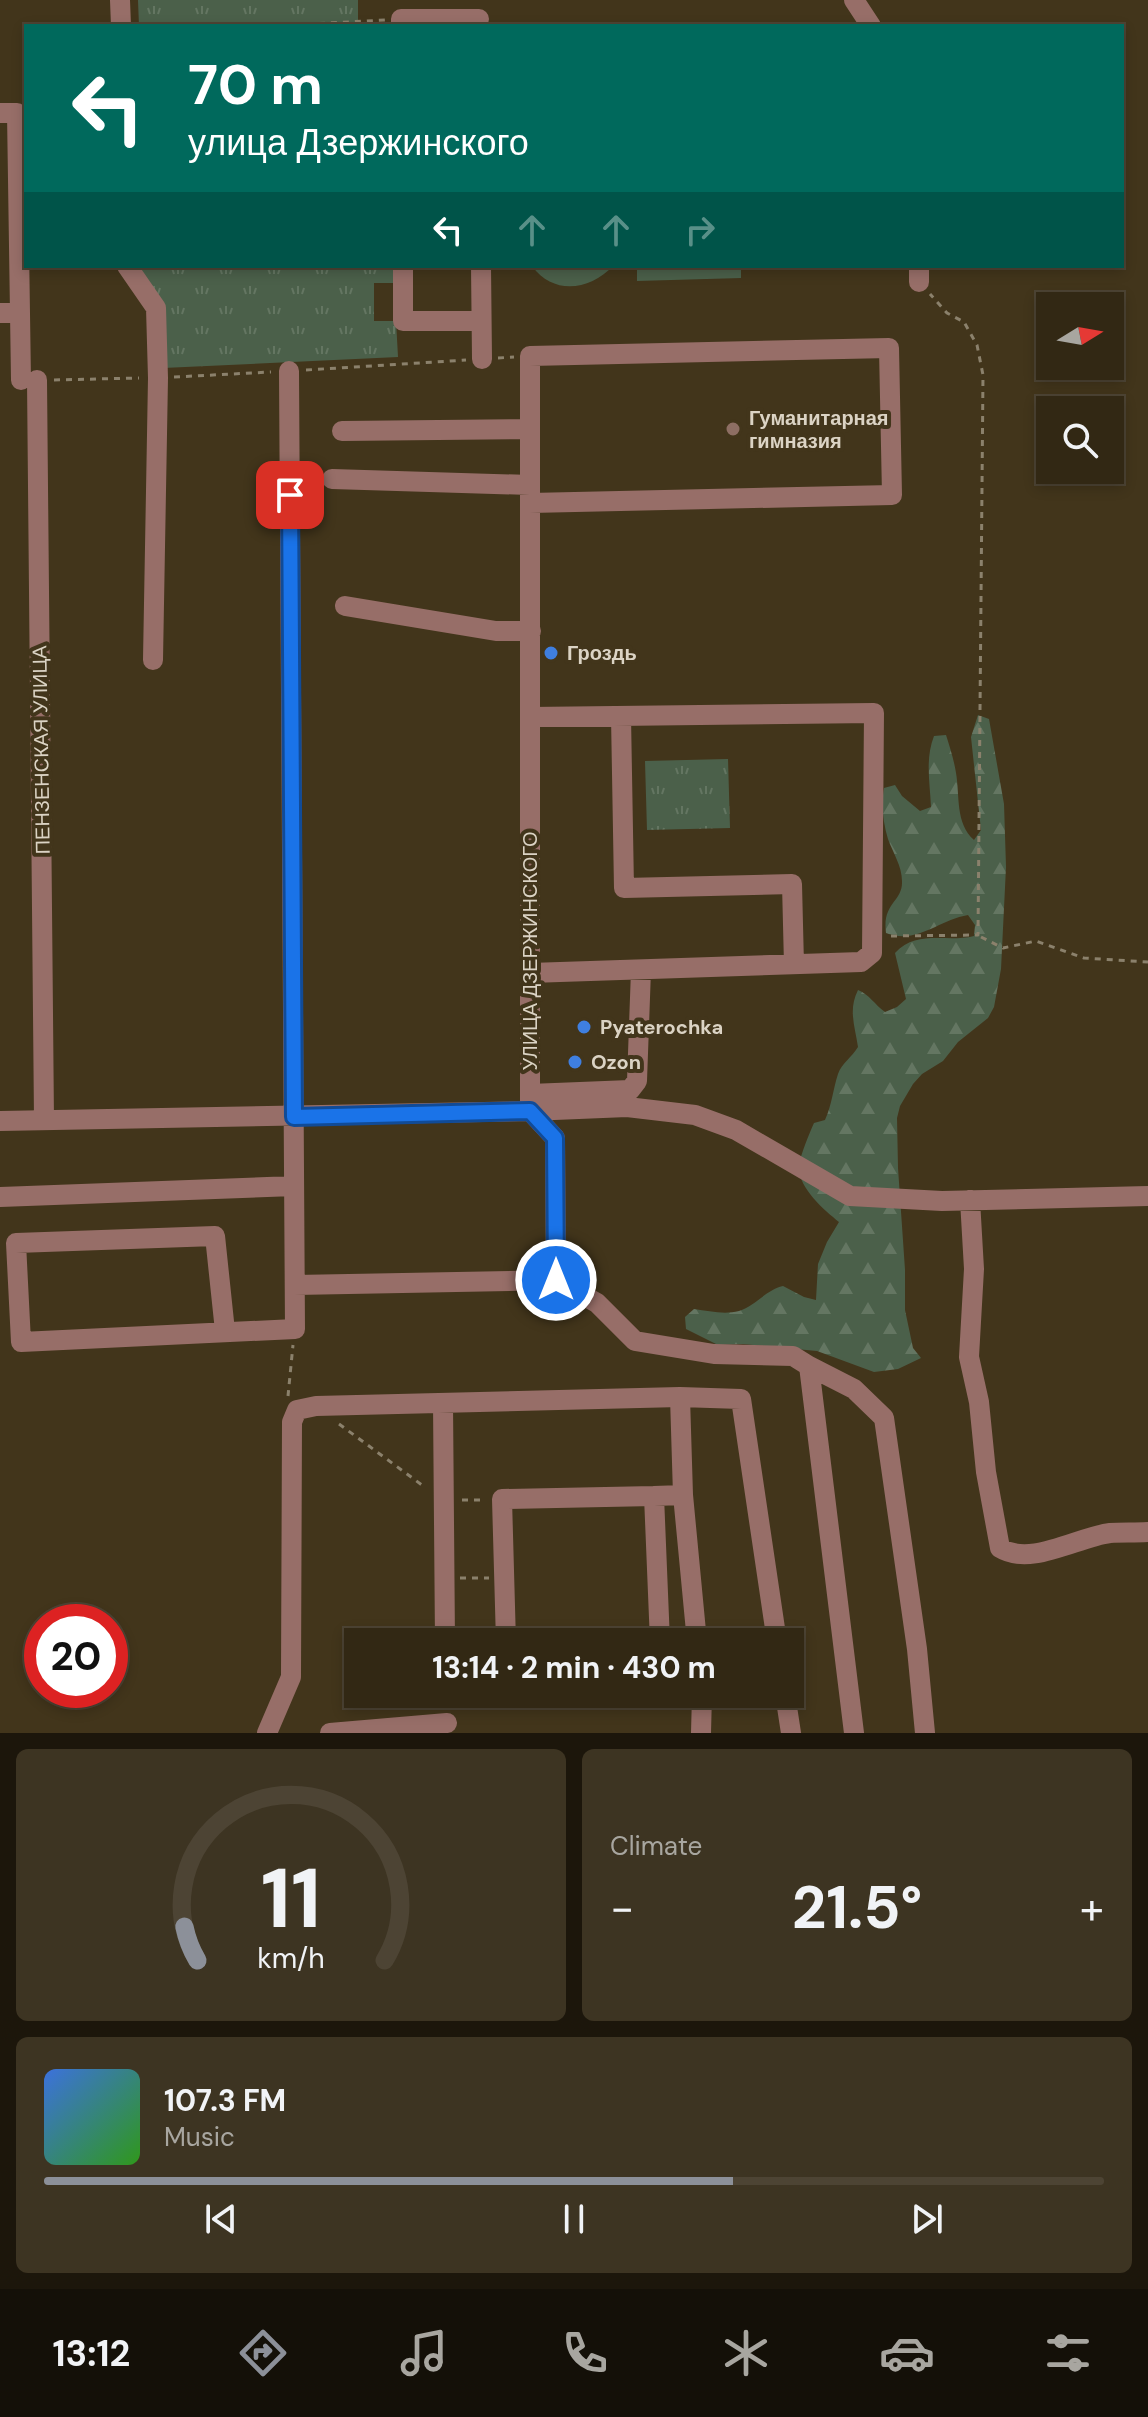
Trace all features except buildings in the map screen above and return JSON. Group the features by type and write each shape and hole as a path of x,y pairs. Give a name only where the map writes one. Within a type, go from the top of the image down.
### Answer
{"street":[{"path":"120,0 121,24"},
{"path":"401,22 479,22 469,0"},
{"path":"854,0 870,24"},
{"name":"ПЕНЗЕНСКАЯ УЛИЦА","path":"0,113 17,113 9,190 10,313 29,380 44,1120"},
{"path":"128,268 156,308 158,378 153,660"},
{"path":"403,268 403,321 481,321"},
{"path":"481,268 482,359"},
{"path":"332,479 530,494 892,495 889,348 530,356"},
{"name":"УЛИЦА ДЗЕРЖИНСКОГО","path":"530,356 530,1102"},
{"path":"225,1331 215,1236 16,1243 21,1342 295,1329 289,371"},
{"path":"342,431 530,429"},
{"path":"345,606 496,631 531,631"},
{"path":"530,717 874,713 872,953 861,962 530,973"},
{"path":"621,716 624,888 792,884 794,965"},
{"path":"0,1121 294,1117 530,1102 630,1090 637,1081 641,970"},
{"path":"530,1102 627,1107 695,1115 736,1130 850,1196 942,1201 1148,1196"},
{"path":"530,1102 555,1138 556,1280"},
{"path":"0,1197 294,1186"},
{"path":"976,1199 969,1357 979,1402 986,1472 1000,1548 1010,1554 1045,1551 1108,1533 1148,1532"},
{"path":"295,1285 556,1280 597,1303 635,1341 714,1354 793,1356 854,1389 884,1418 917,1649 925,1733"},
{"path":"809,1366 854,1733"},
{"path":"267,1733 291,1677 292,1422 306,1408 680,1397 741,1399 775,1628"},
{"path":"680,1397 683,1495 696,1628"},
{"path":"443,1403 445,1628"},
{"path":"506,1628 502,1499 683,1495"},
{"path":"654,1496 659,1628"},
{"path":"330,1733 447,1728 446,1708"},
{"path":"701,1733 702,1708"},
{"path":"787,1708 791,1733"}],"path":[{"path":"336,24 401,22"},
{"path":"872,936 978,935 983,375 977,345 964,322 947,313 919,274"},
{"path":"29,380 158,378 530,356"},
{"path":"981,937 1003,948 1036,941 1084,958 1148,962"},
{"path":"295,1329 287,1394 443,1500 502,1499"},
{"path":"444,1579 504,1577"}],"green space":[{"path":"138,0 358,0 358,24 139,24"},
{"path":"136,268 395,268 396,283 374,283 374,321 396,321 398,357 163,368"},
{"path":"534,268 611,268 594,280 572,286 561,286 541,276"},
{"path":"637,268 741,268 741,278 637,281"},
{"path":"978,715 989,719 1004,804 1006,867 1001,969 994,1007 988,1018 958,1042 943,1061 922,1074 900,1106 897,1118 905,1310 913,1348 921,1358 898,1369 874,1372 817,1351 743,1344 718,1345 686,1329 685,1317 694,1309 722,1313 739,1311 783,1286 816,1300 818,1264 839,1222 807,1190 799,1165 814,1123 825,1120 840,1070 858,1047 853,1011 858,990 885,1012 897,1007 906,999 895,953 913,941 974,936 975,925 968,915 918,934 897,936 886,933 887,915 899,894 902,875 886,833 883,800 884,788 895,785 902,796 920,811 931,807 931,745 934,736 946,735 955,768 961,817 974,840 981,830 971,737"},
{"path":"728,759 730,828 647,830 645,761"}],"place":[{"name":"Гуманитарная гимназия","path":"733,429"},
{"name":"Гроздь","path":"551,653"},
{"name":"Pyaterochka","path":"584,1027"},
{"name":"Ozon","path":"575,1062"}],"route":[{"path":"290,495 294,1117 530,1111 555,1138 556,1280"}]}
